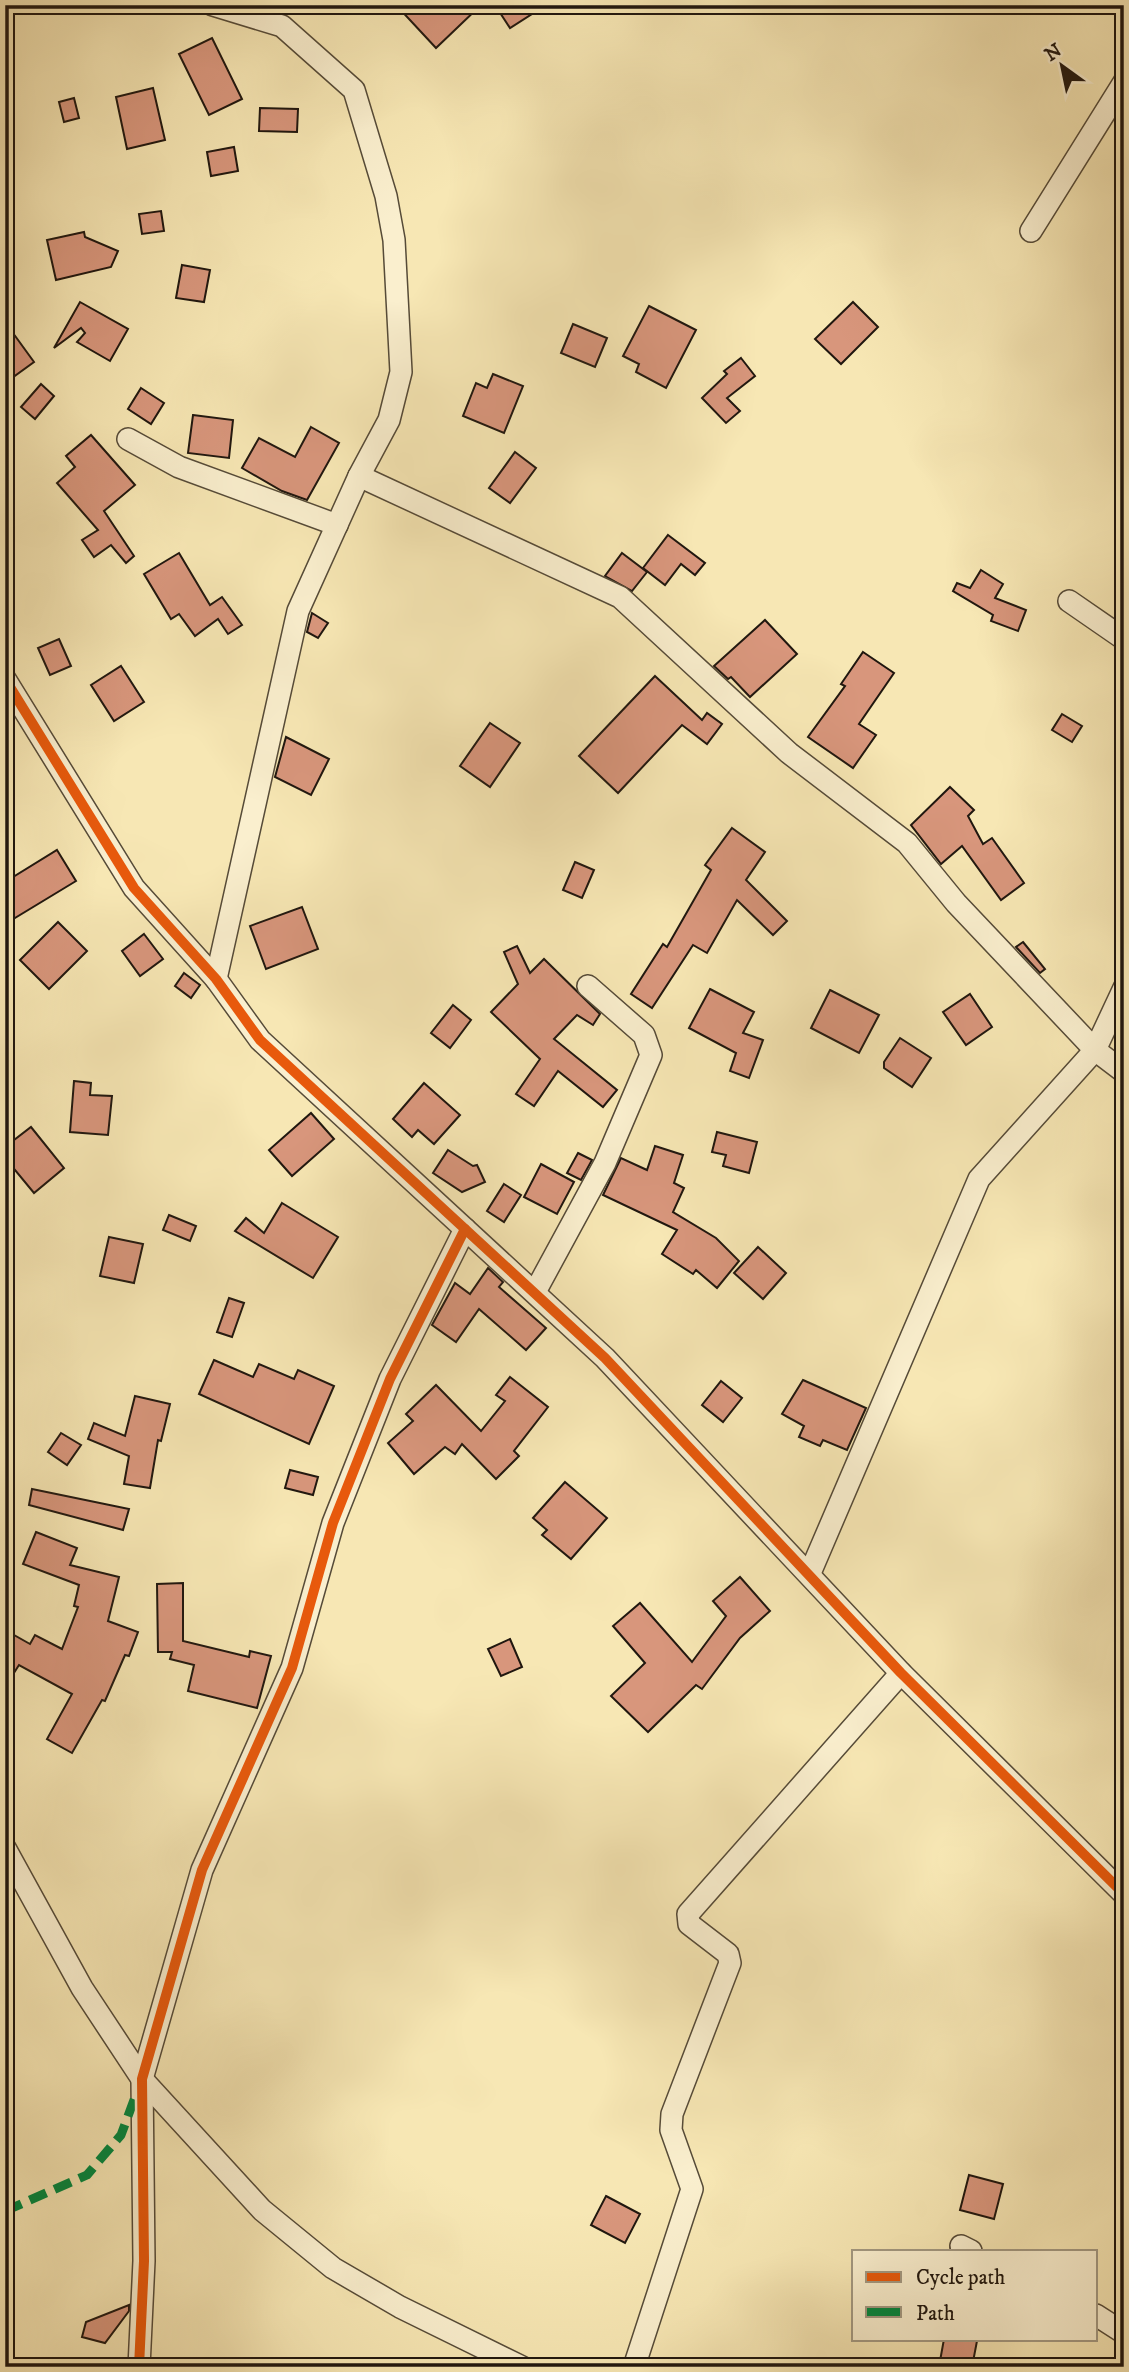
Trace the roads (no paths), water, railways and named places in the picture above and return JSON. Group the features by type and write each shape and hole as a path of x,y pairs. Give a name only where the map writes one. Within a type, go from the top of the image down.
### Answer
{"street":[{"path":"213,5 282,26 354,90 386,196 394,240 401,372 388,420 359,476 298,611 216,979"},
{"path":"1031,231 1124,82"},
{"path":"128,439 179,467 337,525"},
{"path":"359,476 620,597 789,753 907,843 956,903 1096,1050 1124,1072"},
{"path":"1069,601 1124,639"},
{"path":"5,679 134,888 216,979 260,1040 605,1358 810,1573 901,1673 1124,1894"},
{"path":"536,1292 605,1164 651,1055 644,1035 588,986"},
{"path":"810,1573 979,1179 1096,1050 1124,988"},
{"path":"139,2367 144,2261 142,2079 202,1870 292,1668 333,1523 390,1379 465,1229"},
{"path":"634,2367 692,2189 671,2130 672,2114 730,1963 728,1954 689,1924 688,1914 901,1673"},
{"path":"5,1848 82,1988 142,2079 262,2210 333,2268 400,2307 522,2367"},
{"path":"1098,2316 1124,2333"}]}
